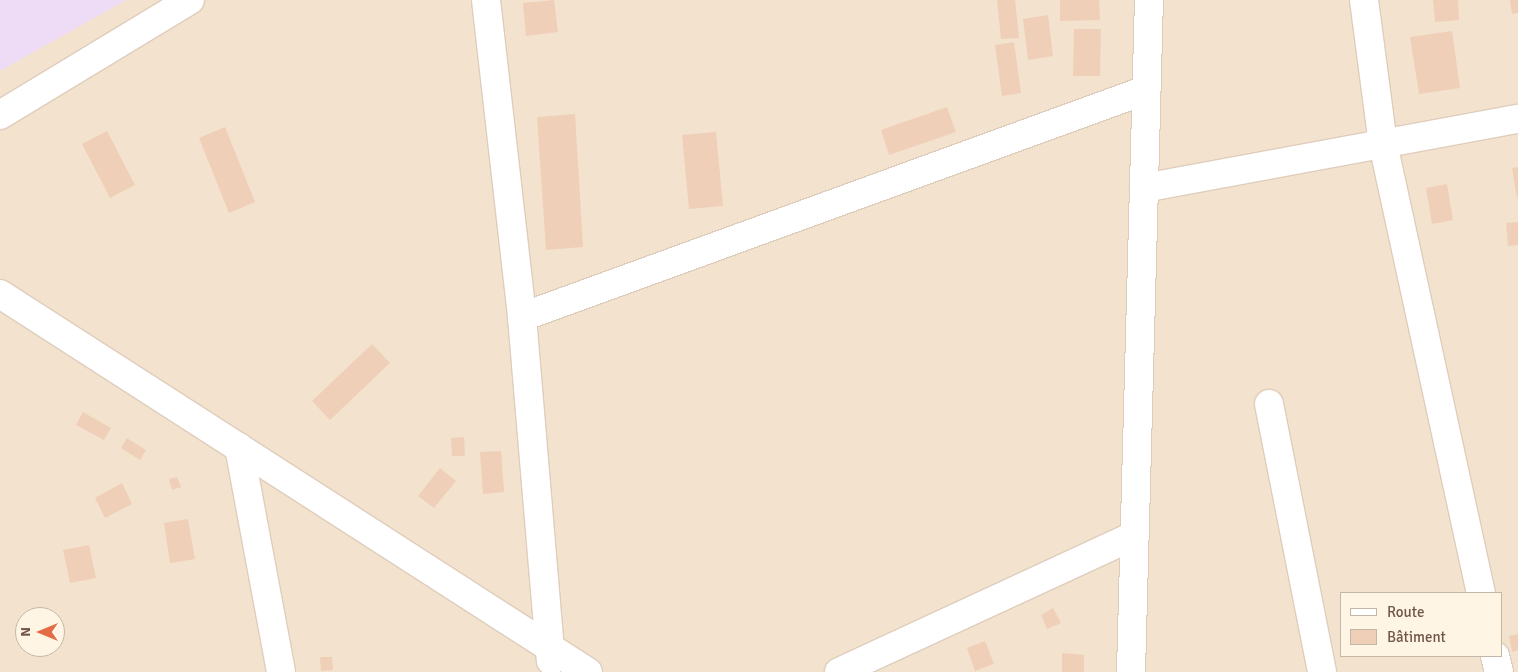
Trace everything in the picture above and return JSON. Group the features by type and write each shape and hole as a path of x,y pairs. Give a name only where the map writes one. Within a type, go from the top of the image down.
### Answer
{"street":[{"path":"0,115 190,0"},
{"path":"486,0 522,317 551,659"},
{"path":"1131,672 1149,0"},
{"path":"1364,0 1383,144 1481,592"},
{"path":"522,317 1146,90"},
{"path":"1144,188 1518,119"},
{"path":"0,294 239,447 551,659 588,672"},
{"path":"1269,404 1322,672"},
{"path":"239,447 281,672"},
{"path":"839,672 1134,536"},
{"path":"1495,657 1498,672"}],"shaded area":[{"path":"0,0 1518,0 1518,672 0,672"},
{"path":"0,0 126,0 0,71"}],"building":[{"path":"554,0 558,32 526,36 523,3"},
{"path":"997,0 1015,0 1019,38 1001,39"},
{"path":"1060,0 1099,0 1100,20 1060,21"},
{"path":"1433,0 1458,0 1459,20 1435,22"},
{"path":"1510,0 1518,0 1518,13 1512,14"},
{"path":"1048,15 1053,56 1028,60 1023,19"},
{"path":"1074,29 1101,29 1100,76 1073,76"},
{"path":"1452,31 1460,88 1419,94 1410,37"},
{"path":"1014,42 1021,93 1002,96 995,45"},
{"path":"947,107 956,132 889,155 881,130"},
{"path":"575,114 583,247 546,250 537,117"},
{"path":"225,127 255,202 229,213 199,138"},
{"path":"107,131 135,185 110,198 82,144"},
{"path":"716,132 723,206 689,209 682,135"},
{"path":"1518,167 1518,198 1517,198 1512,168"},
{"path":"1447,184 1453,220 1432,224 1426,188"},
{"path":"1518,222 1518,245 1508,246 1506,223"},
{"path":"372,344 390,363 330,420 312,401"},
{"path":"83,412 111,428 104,440 76,425"},
{"path":"464,437 465,456 452,456 451,438"},
{"path":"127,438 146,450 140,460 121,448"},
{"path":"501,451 504,492 483,494 480,452"},
{"path":"440,468 456,481 434,508 418,496"},
{"path":"177,477 181,487 172,490 169,479"},
{"path":"122,483 132,504 105,518 95,498"},
{"path":"188,519 195,559 170,563 164,523"},
{"path":"89,545 96,578 70,583 63,550"},
{"path":"1053,608 1061,623 1047,629 1041,615"},
{"path":"1518,634 1518,650 1512,652 1509,636"},
{"path":"985,641 994,664 975,671 967,648"},
{"path":"1062,653 1084,655 1084,672 1062,672"},
{"path":"320,657 332,657 333,670 321,671"}]}
